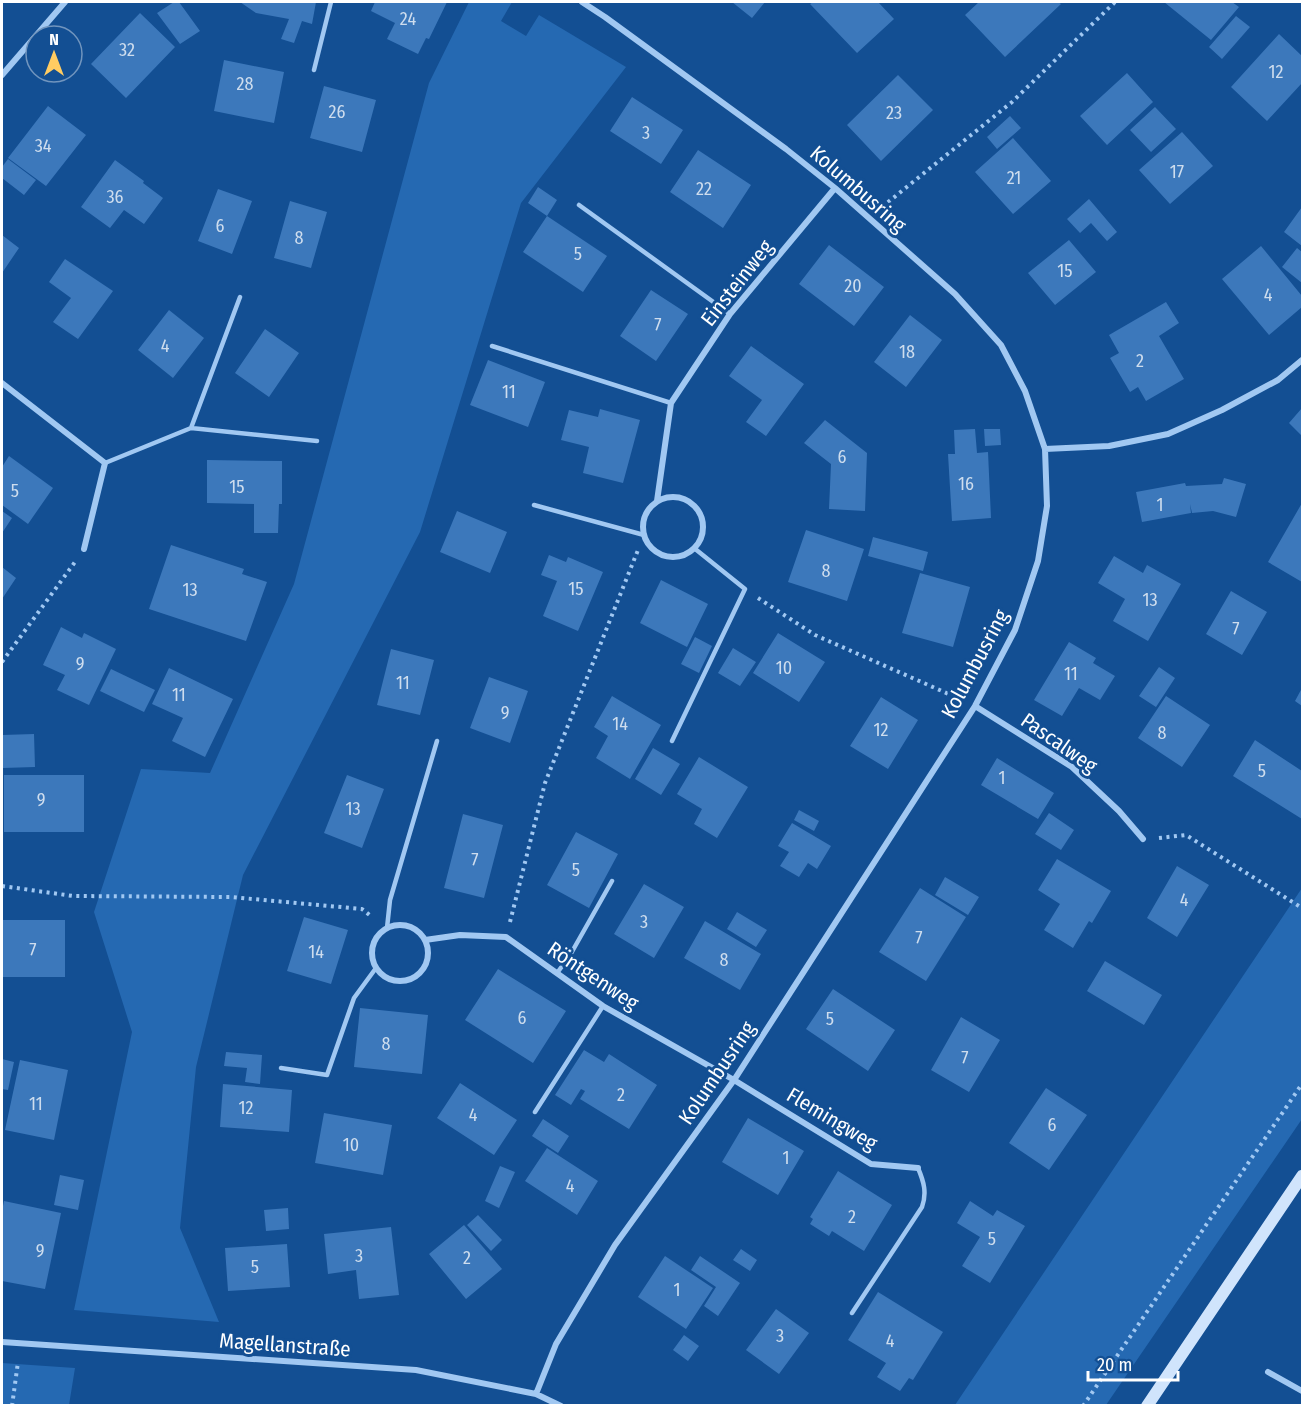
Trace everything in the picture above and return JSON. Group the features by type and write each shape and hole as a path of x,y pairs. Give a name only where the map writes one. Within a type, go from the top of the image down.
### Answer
{"main road":[{"path":"1147,1406 1302,1176"}],"street":[{"name":"Kolumbusring","path":"536,1394 556,1344 615,1245 734,1080 975,706 1015,630 1038,561 1047,506 1045,449 1025,391 1001,345 955,294 835,188 786,149 582,2"},
{"path":"2,75 61,3"},
{"name":"Einsteinweg","path":"644,535 645,516 657,501 671,403 730,314 835,188"},
{"path":"1045,449 1109,446 1168,434 1222,410 1278,380 1302,360"},
{"path":"2,383 105,463 84,549"},
{"path":"644,535 656,552 676,557 686,554 700,540 703,531 702,521 693,505 685,499 676,497 657,501"},
{"name":"Pascalweg","path":"975,706 1072,767 1119,811 1143,839"},
{"path":"404,925 420,933 425,940 428,959 418,975 400,981 391,980 376,968 372,959 374,941 387,928 404,925"},
{"path":"425,940 460,935 506,937"},
{"name":"Röntgenweg","path":"506,937 603,1006 734,1080"},
{"name":"Flemingweg","path":"734,1080 871,1164 918,1168"},
{"name":"Magellanstraße","path":"2,1342 416,1370 536,1394 561,1406"},
{"path":"1268,1372 1302,1391"}],"lane":[{"path":"314,70 331,2"},
{"path":"579,205 730,314"},
{"path":"191,428 240,297"},
{"path":"492,346 671,403"},
{"path":"105,463 191,428 317,441"},
{"path":"534,505 644,535"},
{"path":"672,741 745,590 694,548"},
{"path":"387,928 390,900 436,741"},
{"path":"557,973 569,957 612,881"},
{"path":"280,1068 327,1075 354,998 376,968"},
{"path":"535,1112 603,1006"},
{"path":"852,1313 922,1207 925,1200 925,1185 918,1168"}],"path":[{"path":"868,218 1012,102 1115,2"},
{"path":"506,937 545,783 644,535"},
{"path":"2,662 84,549"},
{"path":"745,590 815,635 975,706"},
{"path":"1143,839 1186,835 1302,908"},
{"path":"2,886 73,896 231,897 362,909 387,928"},
{"path":"1083,1406 1302,1084"},
{"path":"12,1406 20,1343"}],"shaded area":[{"path":"469,2 512,2 501,21 526,36 539,15 626,67 521,203 420,532 243,875 196,1067 180,1228 219,1322 74,1310 132,1032 94,912 141,769 210,773 294,584 429,83"},
{"path":"1302,888 1302,1119 1106,1405 955,1405"},
{"path":"2,1363 75,1368 69,1405 2,1405"}],"building":[{"path":"174,2 179,2 200,31 180,44 157,13"},
{"path":"240,2 316,2 312,24 302,21 294,43 281,39 289,19 256,13"},
{"path":"375,2 447,2 429,39 426,38 418,54 387,39 395,23 371,11"},
{"path":"732,2 765,2 752,18"},
{"path":"813,2 878,2 894,19 857,53 810,4"},
{"path":"979,2 1058,2 1061,4 1005,57 965,15"},
{"path":"1164,2 1232,2 1239,7 1211,40"},
{"path":"140,13 175,47 126,98 91,64"},
{"path":"1236,16 1250,27 1222,59 1209,47"},
{"path":"1279,34 1302,56 1302,83 1267,121 1231,87"},
{"path":"224,60 284,72 274,123 214,111"},
{"path":"1127,73 1153,102 1107,145 1080,116"},
{"path":"898,75 933,110 881,161 847,125"},
{"path":"324,86 376,100 362,152 310,138"},
{"path":"632,97 683,130 661,164 610,131"},
{"path":"48,106 86,135 46,186 8,158"},
{"path":"1155,107 1176,129 1151,152 1130,130"},
{"path":"1010,116 1021,128 997,149 987,137"},
{"path":"1182,132 1213,166 1170,204 1139,170"},
{"path":"1013,138 1051,181 1013,214 975,172"},
{"path":"698,150 751,185 723,228 670,192"},
{"path":"8,159 36,180 24,195 2,178 2,167"},
{"path":"115,160 163,198 144,224 124,210 110,228 81,207"},
{"path":"538,187 557,200 547,216 528,203"},
{"path":"218,189 252,201 232,254 198,241"},
{"path":"1089,199 1117,232 1107,241 1091,223 1080,233 1067,219"},
{"path":"290,201 327,212 311,268 274,258"},
{"path":"1302,207 1302,246 1284,232"},
{"path":"547,216 607,256 583,292 523,252"},
{"path":"2,235 19,248 2,273"},
{"path":"1069,240 1096,272 1055,305 1028,273"},
{"path":"829,245 884,287 854,326 799,284"},
{"path":"1261,246 1302,296 1302,307 1269,335 1222,279"},
{"path":"1297,248 1302,252 1302,283 1282,267"},
{"path":"65,259 113,291 78,339 53,322 71,298 49,282"},
{"path":"651,290 688,314 656,361 620,336"},
{"path":"1166,302 1179,323 1159,336 1184,379 1146,401 1138,387 1130,392 1110,358 1119,353 1109,335"},
{"path":"169,310 204,338 173,378 138,350"},
{"path":"910,315 942,340 906,387 874,362"},
{"path":"265,329 299,353 269,397 235,373"},
{"path":"751,346 804,384 766,436 746,422 762,400 729,376"},
{"path":"488,360 545,382 528,427 470,405"},
{"path":"1302,408 1302,436 1289,423"},
{"path":"600,409 640,420 623,483 583,473 589,447 561,440 569,410 598,417"},
{"path":"825,420 867,453 865,511 829,509 831,464 804,443"},
{"path":"975,429 977,453 988,452 991,518 952,521 948,454 955,454 954,430"},
{"path":"984,429 1000,429 1001,445 985,446"},
{"path":"9,456 53,488 28,524 2,505 2,467"},
{"path":"207,460 282,461 282,504 279,504 278,533 254,533 254,504 207,503"},
{"path":"1224,478 1246,484 1236,517 1213,511 1192,513 1190,504 1191,513 1142,522 1136,492 1185,483 1186,486 1222,484"},
{"path":"1302,503 1302,582 1268,562"},
{"path":"2,511 12,518 2,533"},
{"path":"457,511 507,532 490,573 440,552"},
{"path":"806,530 864,549 847,601 788,582"},
{"path":"873,537 928,552 923,571 868,556"},
{"path":"171,545 244,569 242,574 267,582 246,641 149,609"},
{"path":"549,555 566,562 568,557 603,572 578,631 543,616 557,581 541,575"},
{"path":"1114,556 1143,573 1147,565 1181,584 1148,641 1113,621 1125,599 1098,583"},
{"path":"2,567 16,578 2,599"},
{"path":"920,573 970,587 953,647 902,633"},
{"path":"661,580 708,604 687,647 640,623"},
{"path":"1231,591 1267,612 1242,655 1206,634"},
{"path":"61,627 82,638 84,633 116,649 89,705 57,690 65,675 43,665"},
{"path":"778,633 825,662 799,702 753,673"},
{"path":"695,637 712,646 699,673 681,664"},
{"path":"1069,642 1096,658 1093,663 1115,676 1100,700 1079,688 1062,716 1034,700"},
{"path":"733,648 756,662 740,686 718,673"},
{"path":"391,649 434,660 420,715 377,705"},
{"path":"1159,667 1175,678 1156,707 1139,696"},
{"path":"169,668 233,699 205,757 172,741 183,718 152,704"},
{"path":"111,669 155,690 144,712 100,691"},
{"path":"489,677 528,691 510,743 470,728"},
{"path":"1302,688 1302,706 1295,701"},
{"path":"612,696 661,725 630,779 596,758 608,736 594,727"},
{"path":"1166,696 1210,725 1182,767 1138,738"},
{"path":"881,697 918,720 888,769 850,746"},
{"path":"34,734 35,767 3,768 2,735"},
{"path":"1255,740 1302,771 1302,819 1233,776"},
{"path":"653,748 680,764 661,795 635,779"},
{"path":"699,757 748,787 717,838 694,824 702,809 677,794"},
{"path":"997,758 1054,793 1038,819 981,785"},
{"path":"4,775 84,775 84,832 4,832"},
{"path":"347,775 384,789 362,848 324,833"},
{"path":"799,810 819,821 814,831 794,820"},
{"path":"1049,813 1074,830 1061,850 1035,834"},
{"path":"463,814 503,825 484,898 444,888"},
{"path":"792,823 831,846 817,869 808,863 799,877 780,866 789,852 778,846"},
{"path":"576,832 618,854 589,908 547,885"},
{"path":"1057,859 1111,891 1092,923 1089,921 1073,948 1044,930 1060,904 1038,890"},
{"path":"1177,866 1209,885 1177,937 1147,918"},
{"path":"945,877 979,897 968,915 935,895"},
{"path":"644,884 684,907 654,958 614,934"},
{"path":"920,888 966,917 926,981 879,952"},
{"path":"737,912 767,930 756,947 727,929"},
{"path":"304,917 348,930 331,984 287,971"},
{"path":"2,920 65,920 65,977 2,977"},
{"path":"705,921 761,954 740,990 684,958"},
{"path":"1105,961 1162,995 1144,1025 1087,991"},
{"path":"498,969 566,1011 533,1063 465,1020"},
{"path":"833,989 895,1030 868,1071 806,1029"},
{"path":"360,1008 428,1015 422,1074 354,1067"},
{"path":"961,1017 1000,1040 969,1092 931,1070"},
{"path":"584,1050 604,1062 609,1054 657,1085 629,1129 580,1099 585,1091 581,1089 571,1105 555,1095"},
{"path":"226,1052 262,1055 260,1084 245,1082 247,1068 224,1066"},
{"path":"2,1059 14,1062 8,1090 2,1089"},
{"path":"20,1060 68,1070 54,1140 5,1130"},
{"path":"460,1083 517,1120 494,1155 437,1118"},
{"path":"223,1084 292,1090 289,1132 220,1127"},
{"path":"1046,1088 1087,1115 1049,1170 1009,1143"},
{"path":"324,1113 392,1125 383,1175 315,1163"},
{"path":"748,1118 804,1151 778,1195 722,1162"},
{"path":"543,1119 569,1136 558,1153 532,1136"},
{"path":"547,1148 598,1181 577,1215 525,1181"},
{"path":"500,1166 515,1172 499,1208 485,1201"},
{"path":"838,1171 892,1205 864,1251 832,1231 829,1236 810,1224 813,1219 810,1217"},
{"path":"60,1175 84,1180 78,1210 54,1205"},
{"path":"4,1201 61,1213 45,1289 2,1281"},
{"path":"970,1201 993,1216 997,1210 1025,1226 990,1283 962,1266 980,1237 957,1223"},
{"path":"288,1208 289,1229 266,1231 264,1210"},
{"path":"478,1215 502,1240 491,1251 467,1225"},
{"path":"464,1225 502,1269 466,1299 429,1254"},
{"path":"391,1227 399,1295 359,1299 356,1270 328,1274 324,1234"},
{"path":"287,1244 290,1287 228,1291 225,1248"},
{"path":"741,1249 757,1260 750,1271 733,1260"},
{"path":"665,1256 713,1288 686,1329 638,1297"},
{"path":"700,1256 740,1283 718,1316 704,1306 716,1287 691,1270"},
{"path":"878,1292 943,1332 913,1380 909,1378 900,1391 877,1377 886,1363 848,1340"},
{"path":"776,1309 809,1333 779,1374 746,1350"},
{"path":"684,1335 699,1346 688,1361 673,1350"}]}
